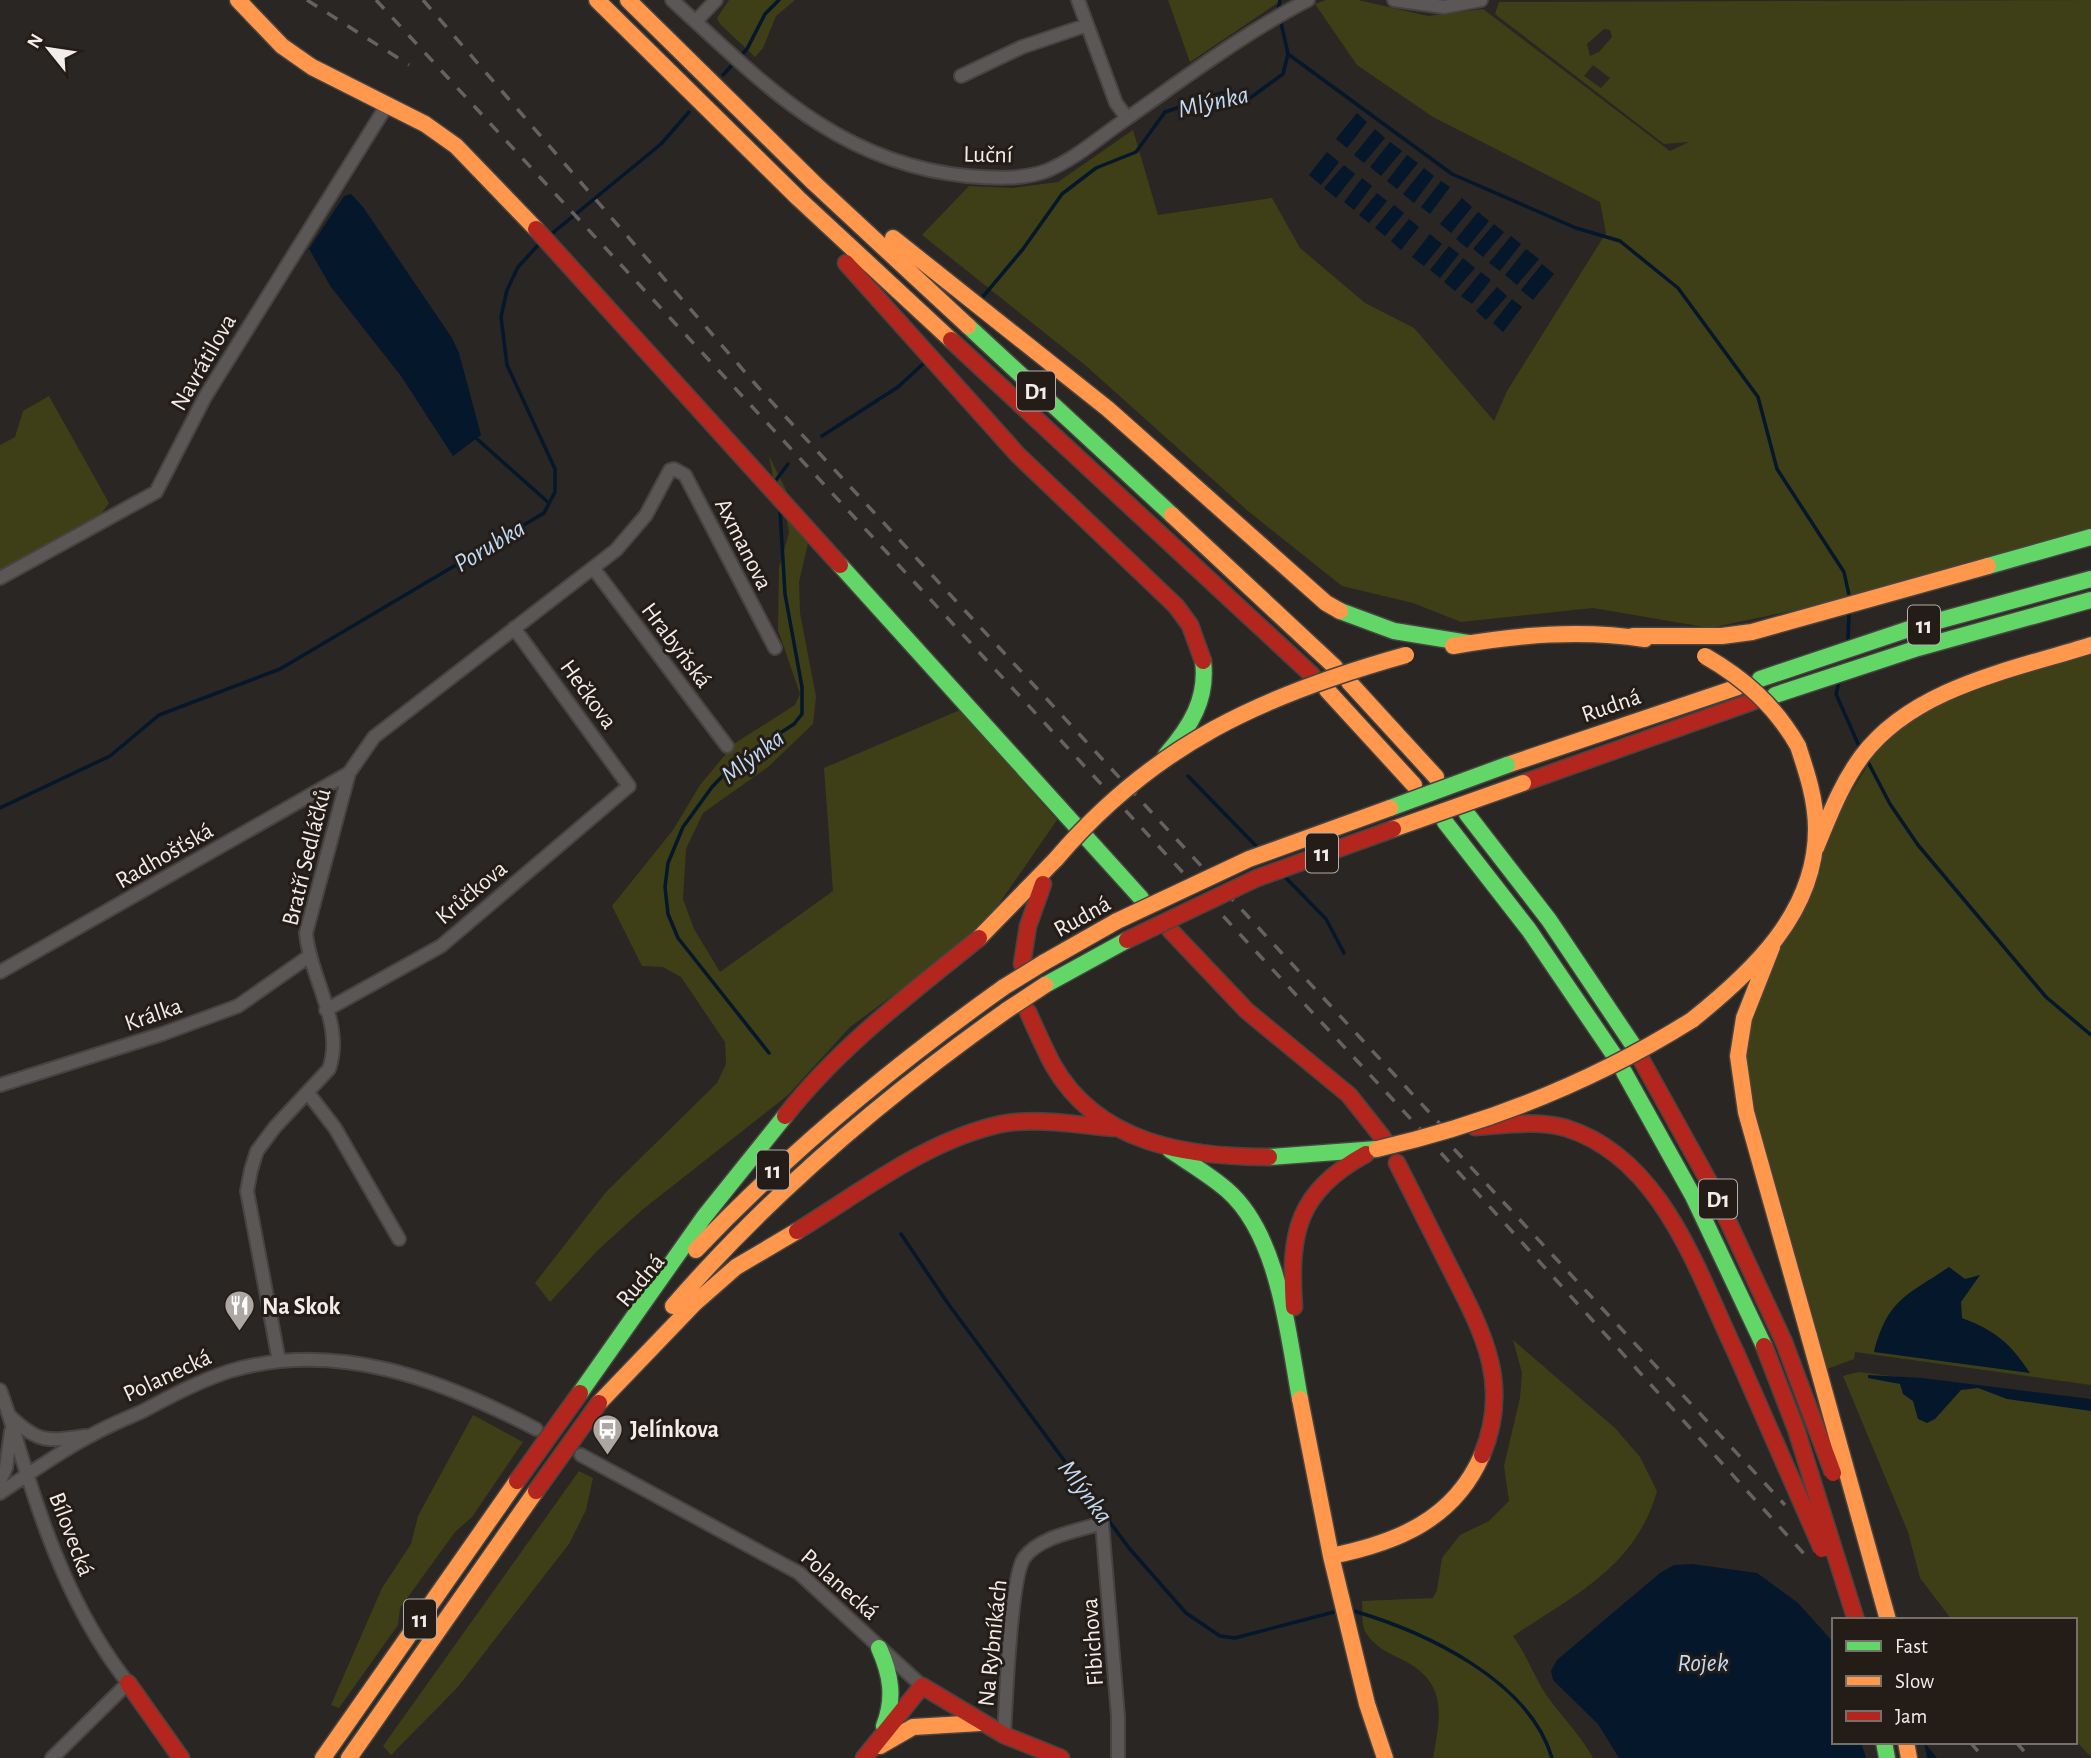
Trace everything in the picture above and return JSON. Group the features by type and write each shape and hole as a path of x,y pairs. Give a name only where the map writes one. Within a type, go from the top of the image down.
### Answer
{"main road":[{"path":"238,0 282,46 312,67 425,124 456,146 532,225 1141,898"},
{"name":"D1","path":"597,0 672,76 1010,397 1216,583 1312,675"},
{"name":"D1","path":"628,0 740,112 1022,379 1228,565 1335,667"},
{"path":"740,112 780,136 879,226 1157,450 1326,603 1368,625 1406,636 1468,643"},
{"path":"726,127 782,196 863,279 1017,454 1176,606 1198,636 1206,678 1190,723 1156,765"},
{"path":"1633,636 1712,636 1752,632 2091,537"},
{"name":"11","path":"1759,679 1912,628 2091,579"},
{"name":"11","path":"1775,695 1919,648 2091,600"},
{"path":"580,1393 688,1239 805,1090 863,1031 993,927 1108,800 1156,765 1215,729 1293,692 1406,655 1468,643 1540,634 1602,633 1669,643 1705,656 1734,673 1762,696 1784,722 1808,769 1816,808 1816,848"},
{"path":"1469,1128 1574,1087 1640,1053 1692,1020 1740,982 1772,947 1796,910 1816,848 1851,772 1863,755 1895,722 1937,697 2091,645"},
{"path":"1349,682 1436,777"},
{"name":"Rudná","path":"580,1393 674,1273 801,1144 894,1066 1004,987 1043,963 1117,921 1249,859 1507,765 1738,687"},
{"path":"1327,690 1414,785"},
{"name":"Rudná","path":"599,1403 681,1296 812,1160 904,1083 1045,985 1127,940 1257,878 1754,701"},
{"path":"1467,814 1549,920 1633,1045"},
{"path":"1445,822 1529,930 1614,1055"},
{"path":"1023,964 1034,907 1056,859"},
{"path":"1171,932 1247,1012 1349,1096 1380,1144"},
{"path":"1772,947 1744,1018 1738,1056 1746,1112 1887,1618"},
{"path":"1028,1012 1053,1070 1079,1100 1114,1128"},
{"name":"D1","path":"1642,1061 1713,1189 1784,1342 1817,1425 1878,1618"},
{"name":"D1","path":"1624,1072 1693,1196 1765,1346 1801,1442 1855,1618"},
{"path":"599,1403 695,1303 736,1267 938,1146 1002,1124 1050,1122 1114,1128 1170,1150 1228,1190 1258,1230 1276,1278 1331,1556 1367,1704 1385,1758"},
{"path":"1170,1150 1242,1159 1345,1158 1380,1144 1469,1128 1551,1125 1595,1138 1617,1152 1649,1185 1666,1212 1736,1353 1819,1542 1844,1618"},
{"path":"1309,1439 1291,1266 1293,1237 1296,1222 1311,1195 1345,1158"},
{"path":"1331,1556 1395,1539 1436,1516 1451,1503 1472,1475 1488,1444 1492,1427 1494,1380 1487,1342 1397,1163"},
{"name":"11","path":"323,1758 580,1393"},
{"name":"11","path":"349,1758 599,1403"},
{"path":"866,1756 886,1721 894,1693 890,1673 879,1648"},
{"path":"128,1683 181,1758"},
{"path":"866,1756 922,1686"},
{"name":"Polanecká","path":"922,1686 1004,1735 1061,1758"},
{"path":"866,1756 913,1727 982,1723"}],"street":[{"name":"Luční","path":"673,0 758,77 833,135 870,153 954,175 1003,178 1046,171 1255,29 1306,1"},
{"path":"696,22 716,0"},
{"path":"1078,0 1116,103 1127,118"},
{"path":"1394,0 1444,8 1481,0"},
{"path":"961,76 1021,47 1087,25"},
{"name":"Navrátilova","path":"0,578 156,492 205,397 387,106"},
{"name":"Axmanova","path":"670,470 679,469 685,475 775,648"},
{"name":"Bratří Sedláčků","path":"279,1361 247,1191 257,1151 275,1127 330,1069 334,1031 308,957 306,933 349,773 374,737 594,569 641,523 670,470"},
{"name":"Hrabyňská","path":"594,569 727,746"},
{"name":"Hečkova","path":"514,628 629,786"},
{"name":"Radhošťská","path":"0,972 349,773"},
{"name":"Krůčkova","path":"326,1010 441,946 629,786"},
{"name":"Králka","path":"0,1085 162,1034 238,1006 308,957"},
{"path":"307,1093 335,1128 399,1239"},
{"name":"Polanecká","path":"0,1493 90,1436 201,1382 233,1371 279,1361 337,1361 401,1372 491,1406 536,1429"},
{"name":"Bílovecká","path":"0,1390 11,1417 27,1475 86,1623 128,1683"},
{"path":"11,1417 29,1434 47,1441 90,1436"},
{"path":"0,1481 11,1444 11,1417"},
{"name":"Polanecká","path":"581,1455 799,1573 922,1686"},
{"name":"Na Rybníkách","path":"1004,1735 1013,1613 1018,1577 1024,1558 1042,1543 1102,1523"},
{"name":"Fibichova","path":"1102,1523 1118,1716 1118,1758"},
{"path":"52,1758 128,1683"}],"shaded area":[{"path":"729,0 795,0 776,16 763,48 755,57 717,18"},
{"path":"1168,0 1282,0 1190,62"},
{"path":"1326,0 1358,0 1428,16 1483,9 1670,151 1689,142 1664,144 1495,14 1499,2 2091,0 2091,529 1824,604 1710,628 1593,608 1461,622 1413,603 1342,586 1248,511 1085,365 922,235 969,186 1013,188 1058,182 1133,130 1158,215 1272,198 1300,248 1365,303 1414,328 1494,421 1507,391 1606,233 1600,202 1433,117 1357,65 1315,4","holes":["1604,29 1610,30 1612,37 1599,52 1590,56 1587,44","1593,65 1610,78 1601,88 1584,76"]},
{"path":"49,396 109,503 99,517 0,570 0,445 15,437 23,411"},
{"path":"769,456 797,512 813,522 799,582 800,613 816,697 813,724 768,767 703,813 686,849 683,899 694,929 720,972 833,891 824,768 960,710 1057,820 987,921 926,971 850,1027 788,1095 642,1210 598,1250 550,1302 535,1283 606,1192 717,1083 726,1064 725,1042 681,977 663,967 642,966 612,906 673,830 700,785 735,743 795,705 800,694 778,630 779,568 789,533 784,502 775,487"},
{"path":"2091,645 2091,1385 1855,1352 1854,1359 1827,1369 1738,1056 1816,848 1895,722"},
{"path":"1513,1340 1615,1428 1640,1457 1657,1491 1634,1540 1618,1560 1579,1593 1513,1636 1545,1693 1593,1758 1433,1758 1439,1713 1434,1689 1416,1668 1382,1649 1369,1638 1363,1626 1362,1601 1433,1598 1437,1590 1442,1558 1460,1535 1489,1521 1509,1501 1504,1466 1520,1398 1522,1373"},
{"path":"1859,1372 2091,1401 2091,1757 2077,1742 2077,1618 1950,1618 1920,1578 1908,1532 1843,1376"},
{"path":"473,1415 523,1442 472,1517 455,1532 400,1608 398,1625 339,1708 331,1705 382,1588 411,1544 418,1516"},
{"path":"579,1471 593,1478 586,1510 569,1544 457,1688 391,1755 383,1746"}],"water":[{"path":"1357,113 1367,122 1347,148 1336,139"},
{"path":"1375,129 1385,138 1364,163 1354,155"},
{"path":"1390,142 1402,151 1381,176 1370,167"},
{"path":"1327,152 1339,162 1321,185 1309,175"},
{"path":"1407,155 1418,163 1397,189 1387,181"},
{"path":"1344,165 1355,174 1336,198 1324,188"},
{"path":"1424,168 1434,176 1414,203 1403,194"},
{"path":"1362,178 1372,186 1354,210 1344,202"},
{"path":"1441,181 1450,187 1430,214 1421,207"},
{"path":"1377,193 1387,201 1369,223 1359,215"},
{"path":"351,194 363,207 452,338 459,353 481,435 453,456 401,376 331,287 309,249 344,196"},
{"path":"1462,198 1472,207 1451,233 1440,224"},
{"path":"1394,205 1404,213 1385,236 1375,228"},
{"path":"1478,212 1489,221 1467,248 1456,239"},
{"path":"1409,219 1419,227 1401,250 1391,241"},
{"path":"1494,224 1504,232 1483,257 1473,249"},
{"path":"1430,234 1442,244 1424,266 1412,257"},
{"path":"1511,236 1521,244 1500,271 1489,263"},
{"path":"1449,246 1459,254 1440,278 1430,270"},
{"path":"1526,249 1539,259 1517,285 1505,275"},
{"path":"1463,258 1475,268 1455,291 1444,282"},
{"path":"1542,264 1554,274 1533,300 1521,290"},
{"path":"1481,272 1491,280 1472,304 1461,296"},
{"path":"1497,287 1507,296 1486,320 1476,311"},
{"path":"1512,299 1522,307 1503,332 1493,323"},
{"path":"1949,1267 1965,1279 1980,1275 1961,1302 1962,1318 2001,1339 2030,1373 1874,1352 1893,1309 1911,1292"},
{"path":"1868,1375 1922,1378 2091,1399 2091,1411 2007,1399 1978,1388 1961,1390 1935,1419 1927,1423 1918,1419 1913,1401 1903,1394 1900,1384 1868,1378"},
{"name":"Rojek","path":"1692,1564 1757,1573 1798,1603 1832,1641 1832,1744 1926,1744 1937,1758 1619,1758 1598,1724 1553,1680 1551,1671 1557,1660 1660,1573 1674,1565"}],"pier":[{"path":"1862,1744 1924,1744 1927,1758 1866,1758"}],"waterway":[{"name":"Porubka","path":"723,75 747,49 765,14 779,0"},
{"name":"Mlýnka","path":"1278,11 1280,0"},
{"name":"Mlýnka","path":"981,299 1023,249 1062,194 1096,168 1136,152 1165,112 1222,93 1250,98 1283,74 1288,54 1280,18"},
{"path":"1288,54 1452,174 1576,228 1620,241 1678,288 1758,397 1777,469 1844,572 1849,595"},
{"name":"Porubka","path":"549,236 661,144 689,112"},
{"name":"Porubka","path":"0,808 110,756 159,715 280,669 544,513 555,492 555,469 507,365 501,317 507,290 518,267 540,243"},
{"name":"Mlýnka","path":"822,436 898,387 924,363"},
{"path":"477,439 549,503"},
{"name":"Mlýnka","path":"776,485 776,480 788,464"},
{"name":"Mlýnka","path":"769,1053 678,938 668,914 665,887 668,863 683,827 712,787 737,761 794,724 802,714 802,687 785,594 780,510"},
{"path":"1848,640 1849,613"},
{"path":"1839,682 1836,694 1859,746"},
{"path":"1868,762 1890,804 1918,845 2046,997 2091,1035"},
{"path":"1188,776 1257,847"},
{"path":"1286,878 1326,919 1344,953"},
{"name":"Mlýnka","path":"901,1234 949,1305 1129,1548 1186,1613 1220,1636 1235,1638 1334,1612"},
{"name":"Mlýnka","path":"1354,1611 1442,1646 1498,1683 1521,1705 1540,1730 1552,1758"}],"railway":[{"path":"307,0 409,65"},
{"path":"376,0 1421,1130"},
{"path":"423,0 757,386 1441,1125"},
{"path":"1454,1149 1785,1505"},
{"path":"1441,1153 1806,1556"},
{"path":"1972,1744 1984,1758"},
{"path":"2018,1744 2030,1758"}],"traffic: fast":[{"path":"968,326 1172,515"},
{"path":"1988,566 2091,537"},
{"path":"840,565 1141,898"},
{"path":"1760,679 1912,628 2091,579"},
{"path":"1775,695 1918,648 2091,600"},
{"path":"1340,611 1394,631 1468,643"},
{"path":"1166,755 1190,723 1200,700 1203,661"},
{"path":"1390,808 1507,765"},
{"path":"1467,814 1549,920 1633,1045"},
{"path":"1445,822 1529,930 1614,1055"},
{"path":"1045,985 1127,940"},
{"path":"1624,1072 1693,1196 1764,1346"},
{"path":"580,1393 704,1217 785,1116"},
{"path":"1269,1157 1377,1149"},
{"path":"1170,1150 1227,1190 1245,1209 1259,1233 1278,1287 1300,1399"},
{"path":"879,1648 890,1687 890,1706 884,1726"},
{"path":"1884,1744 1887,1758"}],"traffic: slow":[{"path":"238,0 282,46 312,67 425,124 456,146 536,229"},
{"path":"597,0 798,198 951,340"},
{"path":"628,0 814,183 968,326"},
{"path":"893,238 1108,409 1326,603 1340,611"},
{"path":"1172,515 1335,667"},
{"path":"1633,636 1722,636 1752,632 1988,566"},
{"path":"1453,646 1501,639 1573,634 1645,639"},
{"path":"1816,848 1836,801 1862,756 1884,732 1909,713 1967,684 2091,645"},
{"path":"1056,859 1093,819 1132,784 1172,754 1214,729 1305,688 1406,655"},
{"path":"1705,656 1758,695 1779,718 1798,746"},
{"path":"1349,682 1436,777"},
{"path":"1507,765 1738,687"},
{"path":"1327,690 1414,785"},
{"path":"1692,1020 1758,961 1793,914 1805,888 1813,859 1816,818 1798,746"},
{"path":"1393,829 1523,783"},
{"path":"1117,921 1249,859 1390,808"},
{"path":"979,938 1056,859"},
{"path":"1043,963 1117,921"},
{"path":"1772,947 1744,1018 1738,1056 1746,1112 1809,1336"},
{"path":"1004,987 1043,963"},
{"path":"1007,1010 1045,985"},
{"path":"696,1250 805,1144 922,1048 1004,987"},
{"path":"673,1306 750,1224 831,1148 917,1077 1007,1010"},
{"path":"1377,1149 1460,1127 1540,1098 1617,1063 1692,1020"},
{"path":"599,1403 695,1303 736,1267 797,1231"},
{"path":"1809,1336 1887,1618"},
{"path":"1300,1399 1331,1556"},
{"path":"1385,1758 1367,1704 1331,1556 1378,1544 1420,1525 1456,1496 1482,1455"},
{"path":"323,1758 517,1481"},
{"path":"349,1758 536,1491"},
{"path":"880,1746 913,1727 980,1723"},
{"path":"1906,1744 1909,1758"}],"traffic: jam":[{"path":"536,229 840,565"},
{"path":"846,263 1017,454 1176,606 1190,625 1203,661"},
{"path":"951,340 1312,675"},
{"path":"1523,783 1754,701"},
{"path":"1127,940 1257,878 1393,829"},
{"path":"1022,964 1028,926 1043,884"},
{"path":"1171,931 1247,1011 1349,1095 1383,1138"},
{"path":"785,1116 852,1044 979,938"},
{"path":"1028,1012 1053,1065 1072,1092 1094,1113 1119,1129 1176,1149 1207,1154 1269,1157"},
{"path":"1642,1061 1713,1189 1784,1342"},
{"path":"797,1231 895,1169 947,1142 974,1132 1001,1124 1029,1121 1114,1128"},
{"path":"1475,1127 1532,1124 1566,1128 1599,1143 1628,1164 1652,1191 1672,1221 1736,1353"},
{"path":"1294,1307 1293,1257 1302,1217 1325,1183 1366,1154"},
{"path":"1397,1163 1473,1314 1489,1358 1494,1404 1491,1429 1482,1455"},
{"path":"1784,1342 1833,1473"},
{"path":"1764,1346 1796,1429 1855,1618"},
{"path":"1736,1353 1822,1549"},
{"path":"517,1481 580,1393"},
{"path":"536,1491 599,1403"},
{"path":"128,1683 181,1758"},
{"path":"864,1758 922,1686 1004,1735 1061,1758"}],"place":[{"name":"Na Skok","path":"239,1333"},
{"name":"Jelínkova","path":"607,1456"}]}
